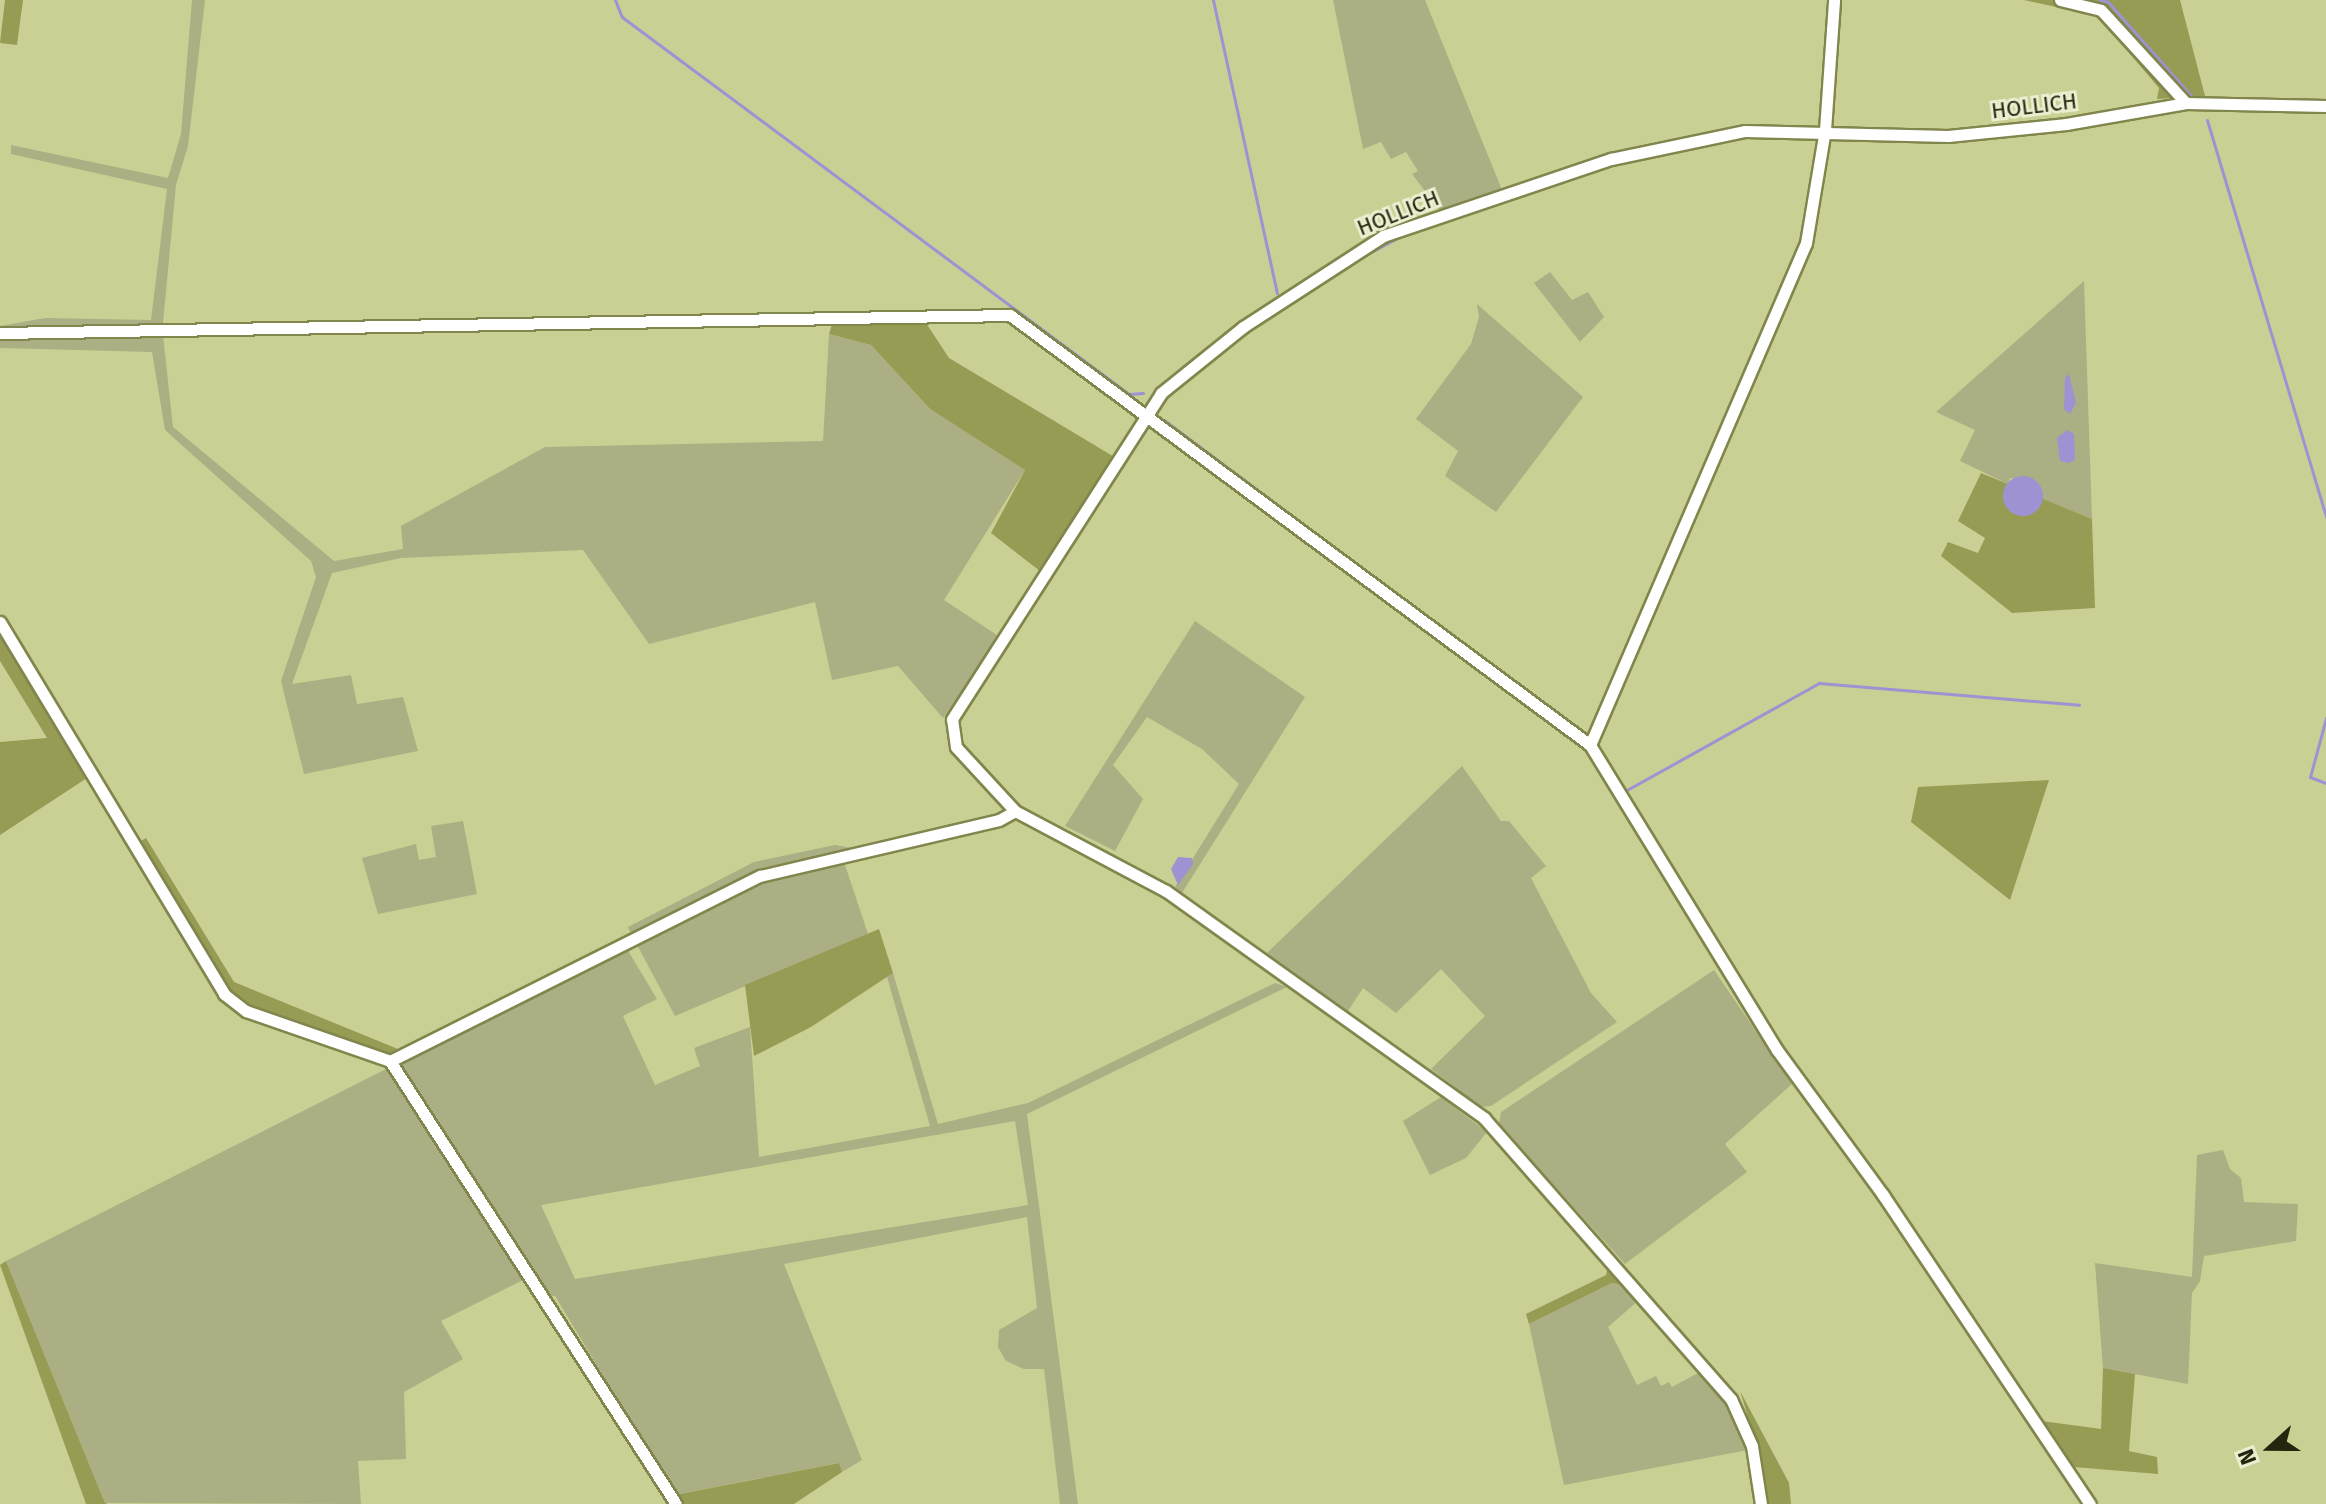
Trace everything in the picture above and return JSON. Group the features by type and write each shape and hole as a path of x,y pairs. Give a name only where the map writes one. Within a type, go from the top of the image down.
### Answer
{"street":[{"path":"1590,745 1806,243 1825,130 1834,0"},
{"path":"2060,0 2101,10 2186,103"},
{"name":"HOLLICH","path":"1761,1504 1752,1446 1731,1399 1484,1118 1166,891 1015,811 956,747 950,725 1151,417 1161,393 1243,327 1383,236 1668,144 1745,131 1825,130 1948,136 2186,103 2326,106"},
{"path":"0,333 1010,315 1590,745 1777,1050 1883,1195 2090,1504"},
{"path":"0,622 224,994 246,1011 390,1061 676,1504"},
{"path":"390,1061 760,876 999,820 1015,811"}],"green space":[{"path":"5,0 23,0 17,45 0,43"},
{"path":"192,0 205,0 188,146 176,185 163,323 156,327 0,330 0,326 45,318 151,320 167,189 11,154 11,145 168,178 181,134"},
{"path":"1333,0 1425,0 1502,190 1440,211 1412,174 1418,171 1406,152 1391,159 1381,142 1363,149"},
{"path":"2024,0 2180,0 2205,96 2157,99 2159,88 2098,16"},
{"path":"1550,272 1572,300 1588,292 1604,317 1580,342 1534,283"},
{"path":"2084,281 2092,519 2041,498 2035,480 2010,478 2008,484 1960,461 1975,430 1936,412"},
{"path":"1477,304 1583,397 1496,512 1445,476 1458,451 1416,419 1471,344 1479,317"},
{"path":"924,320 949,358 1116,458 1040,571 991,533 1025,470 930,409 871,345 829,334 832,324"},
{"path":"829,334 871,345 930,409 1025,470 944,600 1000,637 943,718 898,666 832,680 815,602 649,644 583,550 401,558 332,573 292,684 351,675 357,704 403,697 418,751 304,774 281,681 316,577 311,561 165,430 152,352 0,348 0,338 163,335 173,427 334,561 403,549 401,526 545,447 823,441"},
{"path":"1981,473 2008,484 2003,498 2010,511 2018,514 2041,498 2092,519 2095,608 2012,613 1941,556 1948,542 1978,553 1985,538 1958,521"},
{"path":"1195,621 1305,697 1182,893 1175,887 1239,784 1202,749 1147,717 1113,765 1143,799 1115,851 1065,826"},
{"path":"0,633 87,778 0,835 0,742 47,738 0,661"},
{"path":"1462,766 1501,821 1509,821 1546,866 1531,878 1591,993 1617,1022 1491,1106 1481,1107 1431,1069 1485,1016 1441,969 1396,1013 1363,988 1348,1011 1267,953"},
{"path":"2049,780 2010,900 1911,822 1918,787"},
{"path":"463,821 477,894 378,914 362,858 416,844 419,860 436,857 431,826"},
{"path":"146,838 234,982 398,1049 388,1054 247,1007 236,998 138,843"},
{"path":"835,845 858,849 757,872 631,934 628,927 754,862"},
{"path":"844,862 868,934 675,1016 636,943 761,881"},
{"path":"879,929 893,973 811,1027 754,1056 745,985"},
{"path":"627,949 657,999 623,1016 655,1085 700,1066 694,1048 750,1027 759,1157 930,1126 887,977 893,973 938,1124 1028,1103 1275,983 1287,987 1027,1114 1078,1504 1060,1504 1044,1369 1024,1369 1006,1361 998,1347 999,1330 1037,1308 1027,1217 784,1264 862,1460 842,1472 838,1463 675,1495 555,1296 548,1296 399,1064","holes":["1015,1121 1028,1205 575,1279 541,1205"]},
{"path":"1714,970 1792,1084 1725,1144 1747,1172 1625,1264 1499,1124 1501,1112"},
{"path":"388,1068 527,1278 441,1321 463,1359 404,1392 406,1459 358,1461 361,1504 105,1503 6,1261"},
{"path":"1441,1097 1487,1132 1466,1158 1430,1175 1403,1121"},
{"path":"2223,1150 2230,1169 2241,1178 2244,1202 2298,1204 2296,1241 2204,1256 2200,1281 2192,1293 2188,1384 2103,1368 2095,1263 2192,1277 2197,1155"},
{"path":"6,1261 108,1504 86,1504 0,1265"},
{"path":"1608,1266 1623,1285 1612,1283 1529,1324 1526,1314 1606,1275"},
{"path":"1612,1283 1623,1285 1638,1301 1608,1327 1637,1385 1656,1376 1661,1386 1669,1382 1672,1387 1700,1372 1724,1399 1748,1450 1564,1485 1529,1324"},
{"path":"2103,1368 2135,1374 2129,1451 2157,1457 2158,1474 2074,1467 2042,1421 2101,1429"},
{"path":"1740,1391 1789,1483 1791,1504 1765,1504 1756,1443"},
{"path":"839,1463 842,1472 794,1504 682,1504 675,1495"}],"shaded area":[{"path":"2069,374 2076,403 2070,414 2064,409 2065,378"},
{"path":"2067,430 2074,434 2075,460 2068,463 2060,461 2057,438"},
{"path":"2023,476 2037,482 2043,496 2037,510 2023,516 2009,510 2003,496 2009,482"},
{"path":"1178,857 1192,858 1193,864 1178,885 1171,869"}],"waterway":[{"path":"615,0 622,17 1129,394 1143,393"},
{"path":"1213,0 1277,293"},
{"path":"2100,0 2108,2 2192,97"},
{"path":"2207,120 2326,517"},
{"path":"1411,233 1530,192"},
{"path":"1358,259 1397,238"},
{"path":"1164,420 1589,738"},
{"path":"1597,747 1625,791 1819,683 2079,705"},
{"path":"2326,718 2310,777 2326,783"}]}
